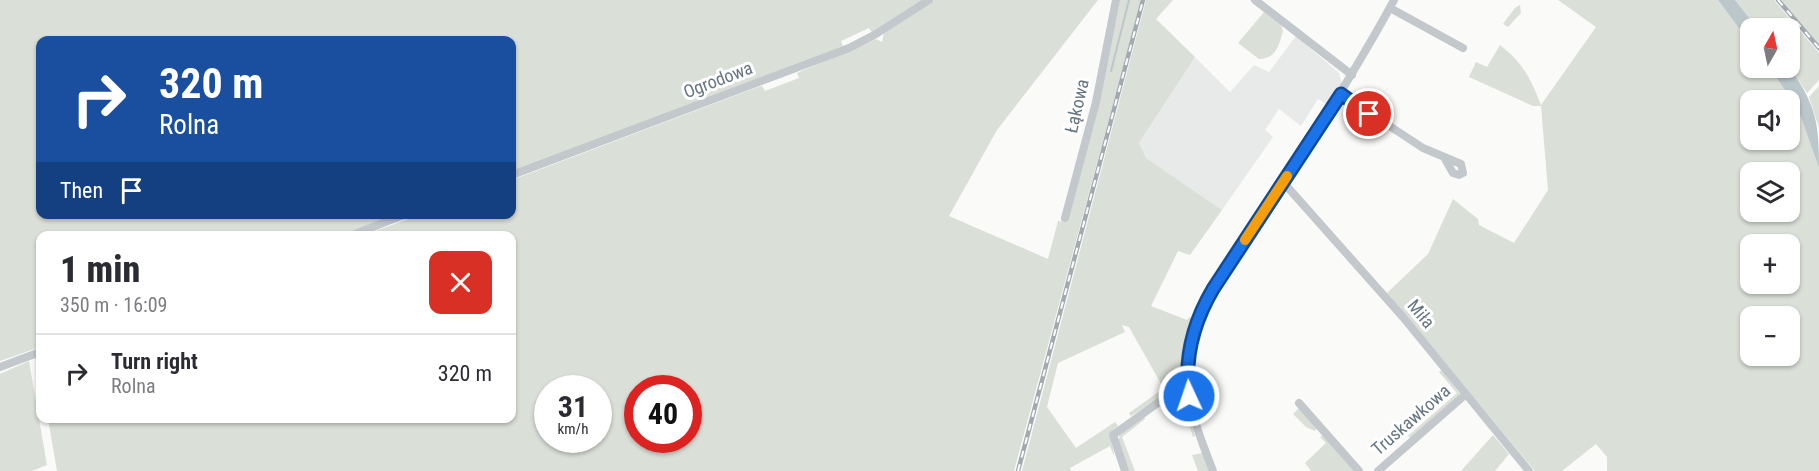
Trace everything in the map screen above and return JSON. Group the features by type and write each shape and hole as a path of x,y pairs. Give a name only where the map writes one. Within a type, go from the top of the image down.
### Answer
{"street":[{"name":"Ogrodowa","path":"516,173 849,48 876,34 929,0"},
{"name":"Łąkowa","path":"1065,218 1096,102 1116,0"},
{"path":"1255,0 1352,75"},
{"path":"1213,471 1192,413 1187,382 1191,338 1208,298 1341,94 1392,4 1463,48"},
{"path":"1341,94 1396,132 1445,159"},
{"name":"Miła","path":"1283,182 1402,316 1529,471"},
{"path":"363,231 393,219"},
{"path":"0,367 36,354"},
{"path":"1125,471 1113,435 1187,382"},
{"name":"Truskawkowa","path":"1378,471 1466,394"},
{"name":"Truskawkowa","path":"1299,403 1359,471"}],"shaded area":[{"path":"0,0 923,0 872,33 869,28 841,41 843,46 516,170 516,36 36,36 36,219 387,219 353,231 36,231 36,348 0,361"},
{"path":"934,0 1098,0 997,130 949,216 1048,259 1058,221 1067,222 1099,101 1120,0 1141,0 1014,471 57,471 49,423 516,423 516,231 375,231 409,219 516,219 516,178 758,87 762,86 765,91 799,78 797,73 876,39 882,42 884,33"},
{"path":"1146,0 1173,0 1156,19 1195,57 1139,143 1146,158 1222,210 1190,255 1178,251 1151,306 1187,320 1189,317 1192,319 1183,358 1182,380 1172,389 1164,389 1129,327 1122,325 1125,332 1058,363 1047,407 1076,448 1115,422 1118,426 1111,433 1114,456 1110,446 1070,468 1071,471 1022,471"},
{"path":"1558,0 1718,0 1740,30 1740,78 1777,78 1785,90 1740,90 1740,150 1800,150 1800,115 1819,168 1819,471 1607,471 1607,457 1596,444 1562,471 1535,471 1387,293 1428,254 1453,199 1478,219 1479,225 1514,243 1548,190 1541,106 1533,106 1469,77 1476,62 1487,67 1500,45 1515,58 1525,72 1541,105 1596,27"},
{"path":"1718,0 1735,0 1749,18 1740,18 1740,30"},
{"path":"1735,0 1774,0 1789,18 1749,18"},
{"path":"1780,0 1819,0 1819,45 1800,23 1800,18 1796,18"},
{"path":"1520,5 1521,13 1508,27 1503,24 1515,8"},
{"path":"1264,12 1281,25 1283,31 1273,54 1259,59 1238,43"},
{"path":"1800,31 1819,53 1819,80 1807,93 1797,78 1800,78"},
{"path":"1296,36 1339,73 1342,84 1328,105 1318,99 1301,126 1279,109 1265,130 1273,137 1222,210 1146,158 1139,143 1195,57 1230,92 1254,65 1269,72"},
{"path":"1777,78 1797,78 1811,104 1817,126 1819,168 1800,115 1800,90 1785,90"},
{"path":"1819,86 1819,128 1809,97"},
{"path":"29,361 36,401 36,423 40,423 47,465 32,471 0,471 0,374"},
{"path":"1442,370 1460,394 1410,438 1408,436 1457,393 1439,372"},
{"path":"1160,391 1163,396 1131,416 1129,413"},
{"path":"1183,391 1195,436 1193,437 1179,392"},
{"path":"1299,408 1317,427 1315,431 1306,427 1293,414"},
{"path":"1143,415 1145,419 1122,437 1135,471 1129,471 1118,443 1120,434"},
{"path":"1323,435 1356,471 1311,471 1305,463 1326,443 1320,437"},
{"path":"1493,435 1509,454 1495,471 1461,471"},
{"path":"1202,453 1209,471 1198,471 1192,455"}],"waterway":[{"path":"1111,71 1129,0"}],"railway":[{"path":"1018,471 1143,0"},
{"path":"1778,0 1819,48"}],"slow traffic":[{"path":"1245,240 1287,176"}],"route":[{"path":"1189,396 1187,366 1190,344 1198,317 1213,289 1341,94 1369,114"}]}
